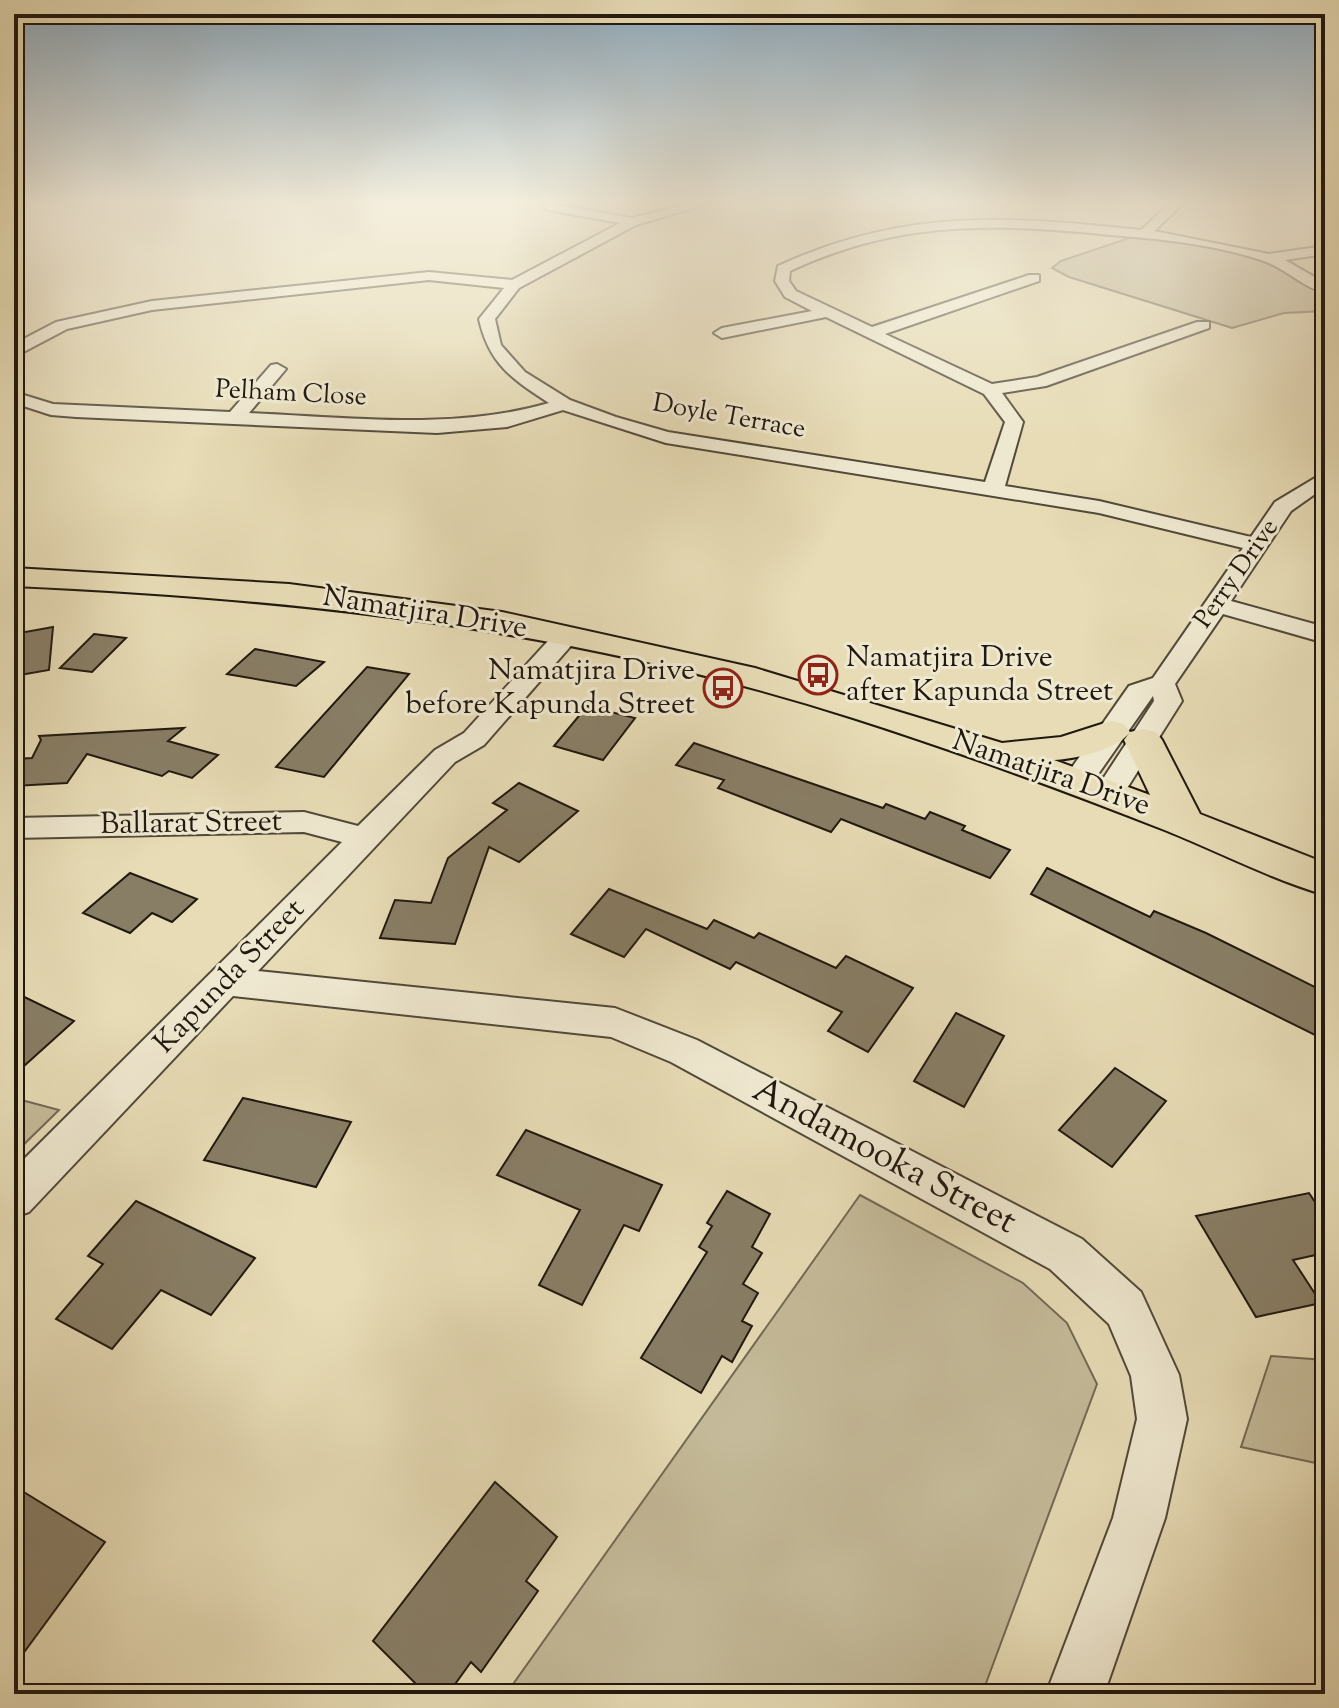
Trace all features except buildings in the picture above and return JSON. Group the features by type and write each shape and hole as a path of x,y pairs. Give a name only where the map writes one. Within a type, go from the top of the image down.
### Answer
{"main road":[{"name":"Namatjira Drive","path":"14,577 215,584 384,603 556,633 763,682 994,753 1183,821 1325,880"},
{"path":"994,753 1065,748 1127,736 1183,821"}],"street":[{"path":"14,352 45,334 80,321 147,307 367,282"},
{"path":"483,282 514,285"},
{"name":"Doyle Terrace","path":"520,282 514,285 487,319 493,346 519,376 564,404 666,437 994,488 1112,510 1257,545"},
{"path":"782,282 790,294 824,313 990,390 1014,422 994,488"},
{"path":"871,333 1023,282"},
{"path":"722,333 824,313"},
{"path":"990,390 1040,382 1203,325"},
{"path":"236,417 277,369"},
{"name":"Pelham Close","path":"14,397 51,409 76,411 437,427 507,421 564,404"},
{"name":"Perry Drive","path":"1092,788 1127,736 1168,701 1162,684 1283,507 1325,478"},
{"path":"1216,604 1325,635"},
{"name":"Kapunda Street","path":"14,1198 445,756 474,739 556,633"},
{"name":"Ballarat Street","path":"14,828 304,822 365,838"},
{"name":"Andamooka Street","path":"224,982 615,1023 684,1051 1066,1254 1125,1308 1155,1375 1162,1419 1139,1518 1075,1694"}],"shaded area":[{"path":"1084,282 1304,282 1325,295 1325,311 1284,313 1232,328"},
{"path":"14,1098 59,1110 14,1154"},
{"path":"860,1195 1023,1283 1067,1323 1097,1384 982,1694 506,1694"},
{"path":"1271,1356 1325,1360 1325,1465 1241,1447"}],"place":[{"name":"Namatjira Drive after Kapunda Street","path":"818,675"},
{"name":"Namatjira Drive before Kapunda Street","path":"723,688"}]}
